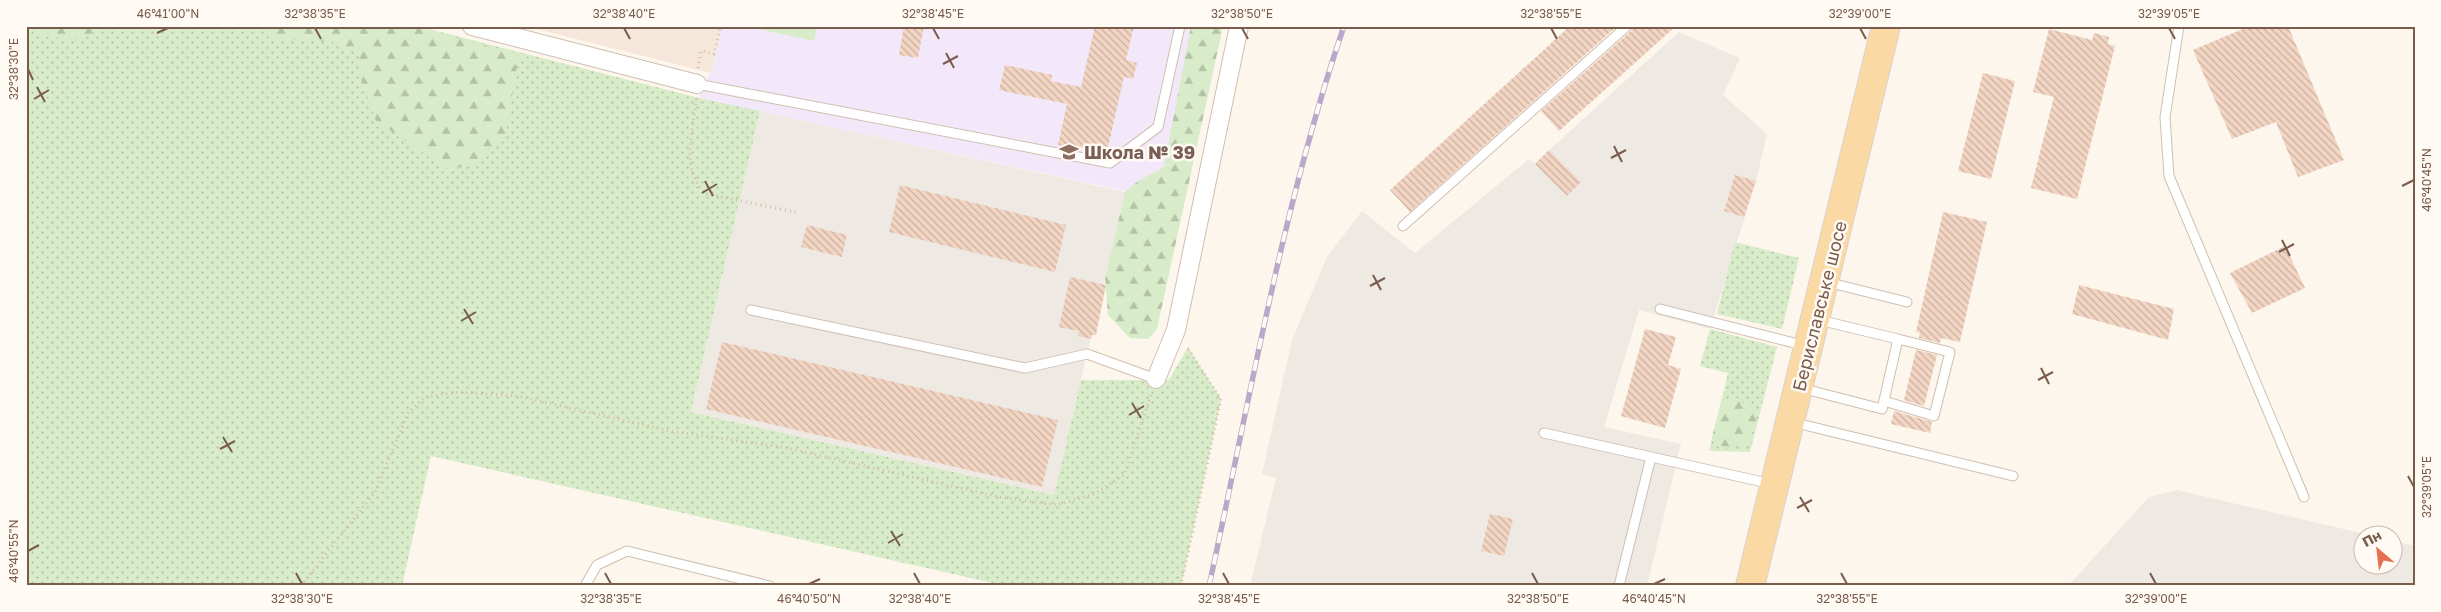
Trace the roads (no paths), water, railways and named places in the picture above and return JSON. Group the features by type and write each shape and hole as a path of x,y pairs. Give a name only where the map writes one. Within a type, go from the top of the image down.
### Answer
{"main road":[{"name":"Бериславське шосе","path":"1752,584 1774,484 1886,26"}],"street":[{"path":"472,26 697,84"},
{"path":"1156,379 1176,330 1239,26"}],"lane":[{"path":"697,84 1110,163 1158,127 1180,26"},
{"path":"1403,226 1627,26"},
{"path":"2179,26 2164,117 2169,176 2304,498"},
{"path":"1825,281 1907,302"},
{"path":"1660,309 1808,347"},
{"path":"751,310 1025,368 1087,354 1156,379"},
{"path":"1815,320 1950,352 1934,416 1884,401"},
{"path":"1798,387 1882,409 1898,339"},
{"path":"1790,422 2013,476"},
{"path":"1544,433 1774,484"},
{"path":"1619,586 1651,457"},
{"path":"585,586 597,565 627,551 770,586"}],"railway":[{"path":"1209,586 1253,375 1285,234 1322,95 1344,26"}],"place":[{"name":"Школа № 39","path":"1069,152"}]}
